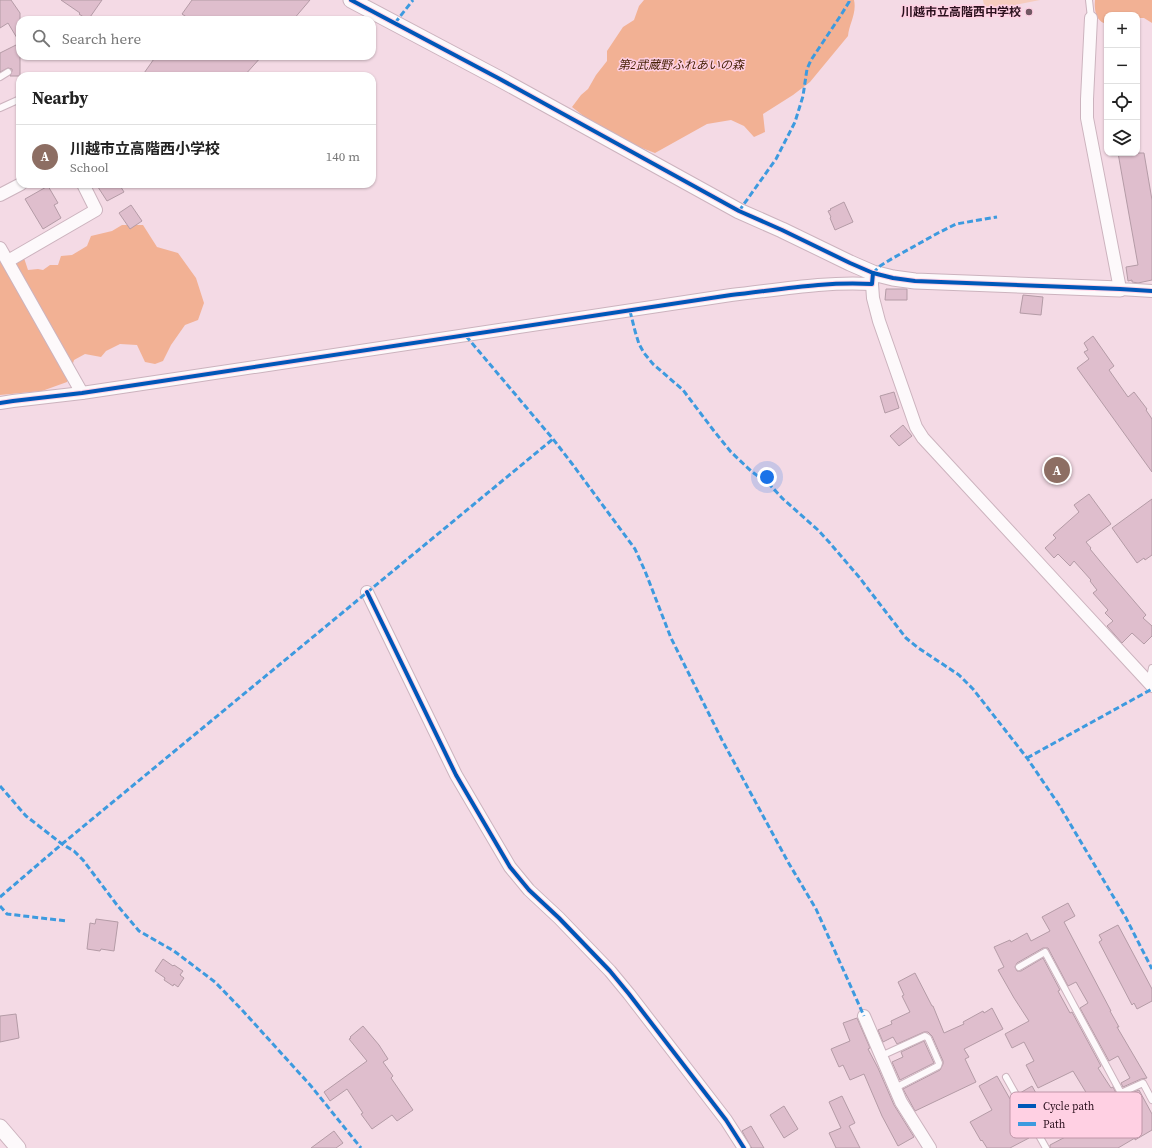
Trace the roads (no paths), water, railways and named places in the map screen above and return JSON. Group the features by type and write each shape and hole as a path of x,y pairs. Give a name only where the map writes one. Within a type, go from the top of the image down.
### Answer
{"street":[{"path":"351,0 498,78 739,211 872,278"},
{"path":"1091,18 1086,99 1087,118 1120,289"},
{"path":"0,195 16,186"},
{"path":"8,262 96,210 85,188"},
{"path":"0,248 82,393"},
{"path":"872,278 873,298 879,321 916,427 923,438 1151,683"},
{"path":"0,403 82,393 731,295 855,282 872,278 1152,291"},
{"path":"367,592 456,775 510,867 529,890 559,918 610,971 726,1120 744,1148"},
{"path":"864,1016 901,1102 930,1148"},
{"path":"0,1127 18,1148"}],"lane":[{"path":"1089,0 1091,18"},
{"path":"0,77 8,72"},
{"path":"0,108 16,101"},
{"path":"1151,683 1152,668"},
{"path":"1018,967 1045,952 1120,1092"},
{"path":"881,1056 925,1036 928,1038 939,1063 938,1066 895,1088"},
{"path":"1006,1077 1014,1092"},
{"path":"1123,1092 1143,1083 1152,1100"},
{"path":"1040,1138 1046,1148"}],"place":[{"name":"川越市立高階西中学校","path":"1029,12"},
{"name":"川越市立高階西小学校","path":"1057,470"}],"park label":[{"name":"第2武蔵野ふれあいの森","path":"681,65"}]}
